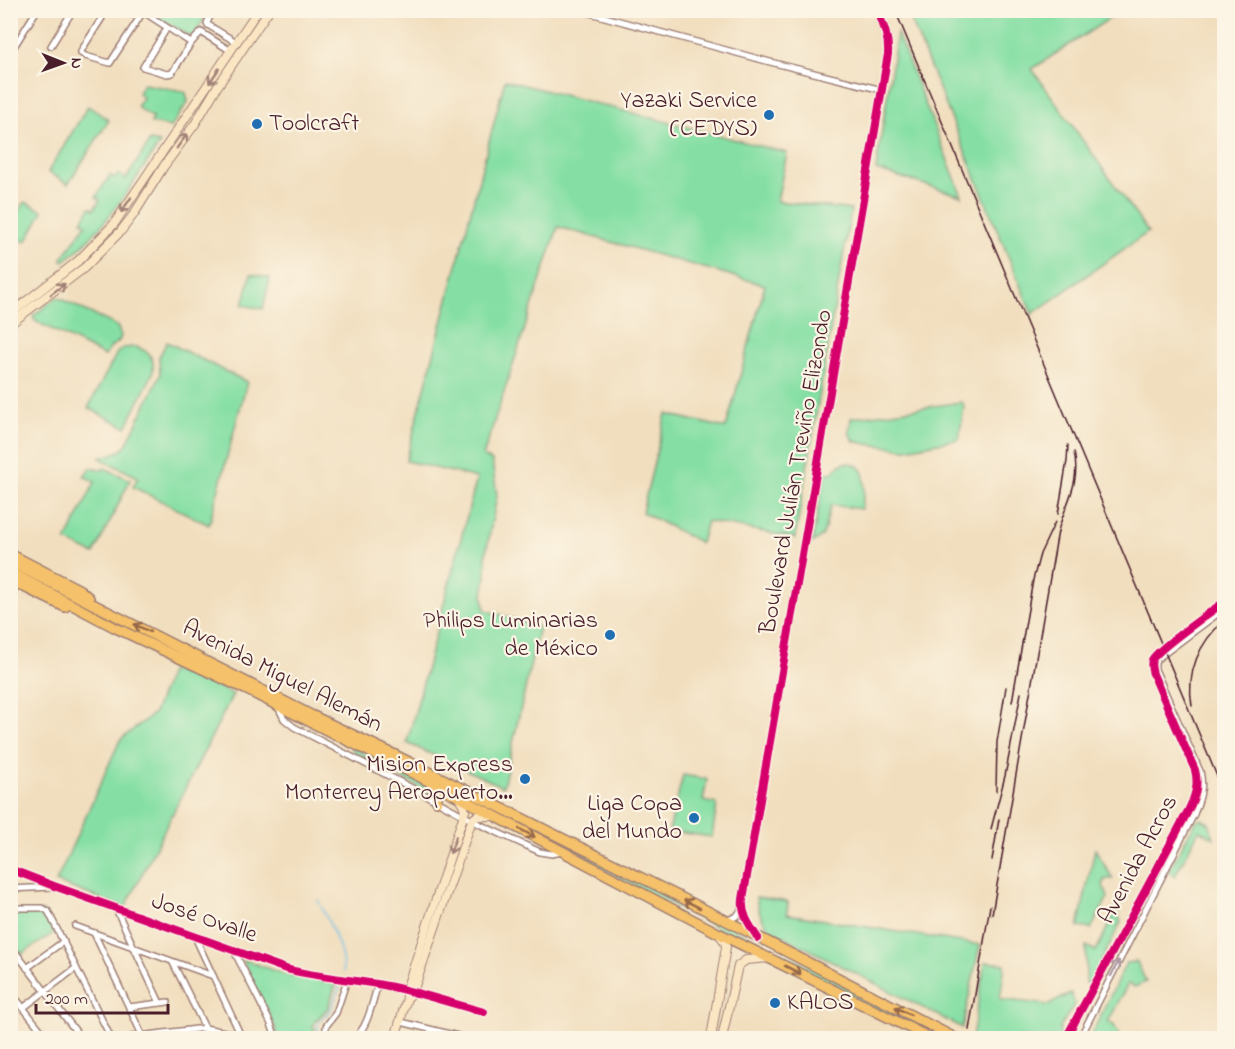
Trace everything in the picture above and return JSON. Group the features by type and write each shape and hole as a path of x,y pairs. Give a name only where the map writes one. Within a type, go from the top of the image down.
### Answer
{"highway":[{"path":"10,554 80,590 94,604"},
{"name":"Avenida Miguel Alemán","path":"10,562 114,627 276,704 718,933 930,1038"},
{"name":"Avenida Miguel Alemán","path":"10,572 94,604 955,1038"},
{"path":"10,580 104,626 114,627"},
{"path":"436,785 437,801"}],"main road":[{"path":"10,314 78,261 114,224 258,10"},
{"path":"10,324 84,268 127,222 195,124 269,10"},
{"path":"169,160 165,155 171,139"},
{"path":"395,1038 465,811 464,804 453,794"},
{"path":"409,994 472,820 481,815 497,817"},
{"path":"712,1038 726,946 718,933"},
{"path":"722,1038 738,966 746,960 770,958"}],"street":[{"path":"10,18 15,10"},
{"path":"10,53 37,10"},
{"path":"51,46 73,10"},
{"path":"107,10 81,51 83,55 110,63 142,11 190,43"},
{"path":"579,10 882,90"},
{"name":"Boulevard Julián Treviño Elizondo","path":"742,908 882,90 889,43 877,10"},
{"path":"211,11 208,25 236,42"},
{"path":"166,28 143,67 167,74 174,71 190,43 201,32 231,51"},
{"path":"1168,648 1224,602"},
{"path":"1168,648 1224,609"},
{"name":"Avenida Acros","path":"1080,1038 1194,814 1201,794 1200,771 1152,669 1153,661 1168,648"},
{"name":"Avenida Acros","path":"1066,1038 1196,794 1195,770 1168,703"},
{"path":"276,704 284,719 294,727 463,816 540,852 552,854 563,852"},
{"name":"José Ovalle","path":"10,869 279,967 302,973 378,984 484,1012"},
{"path":"10,889 54,886"},
{"path":"10,908 42,908 48,911 111,1038"},
{"path":"726,921 734,918 742,908 758,938"},
{"path":"116,909 160,1003"},
{"path":"75,926 213,976"},
{"path":"94,933 143,1037"},
{"path":"195,937 241,1035"},
{"path":"27,968 64,941"},
{"path":"10,945 81,1038"},
{"path":"234,950 276,1038"},
{"path":"173,963 210,1038"},
{"path":"23,1008 76,968"},
{"path":"330,1038 326,1026 336,1013 343,980"},
{"path":"355,1038 364,1026 378,984"},
{"path":"1094,987 1103,993"},
{"path":"10,991 47,1038"},
{"path":"129,1006 168,1002"},
{"path":"1082,1010 1092,1015"},
{"path":"401,1022 466,1038"},
{"path":"10,1024 21,1038"},
{"path":"131,1037 205,1028 255,1038"},
{"path":"430,1038 433,1030"}],"green space":[{"path":"147,11 201,11 207,14 193,38"},
{"path":"907,11 1121,11 1032,69 1148,232 1032,314"},
{"path":"897,33 962,196 876,170"},
{"path":"505,80 787,153 777,201 851,210 795,538 707,521 701,543 642,512 666,414 726,428 765,285 558,227 483,456 492,461 497,496 486,553 483,595 485,610 539,627 503,787 407,743 477,478 406,461"},
{"path":"143,84 186,93 188,102 171,127 151,123 153,118 137,107 143,97 138,93"},
{"path":"88,106 109,120 68,184 48,172"},
{"path":"150,141 160,143 117,206 93,236 64,261 61,260 86,224 82,221 90,207 94,209 100,200 96,197 110,175 115,178 118,174 126,179"},
{"path":"25,202 43,211 26,242 10,235 11,223"},
{"path":"251,274 270,278 263,309 243,305"},
{"path":"57,297 117,326 121,336 119,341 105,356 35,321 33,316"},
{"path":"167,342 247,382 209,525 133,487 138,477 100,458 120,451 126,445 160,375 159,357"},
{"path":"136,347 151,357 153,370 126,427 88,408 117,353 123,348"},
{"path":"962,402 964,406 959,439 906,449 854,441 849,433 851,418"},
{"path":"845,463 854,464 863,473 861,509 831,505 823,535 812,543 825,473 832,473"},
{"path":"90,468 101,470 105,468 130,480 94,554 66,541 95,482 84,476"},
{"path":"171,670 181,674 191,673 233,694 125,908 56,882 120,740 154,713"},
{"path":"352,747 434,789 436,796 353,753"},
{"name":"Liga Copa del Mundo","path":"683,775 707,779 703,801 717,804 712,837 669,831"},
{"path":"1201,819 1209,823 1214,838 1199,830 1175,876 1168,872 1196,821"},
{"path":"536,829 948,1038 938,1038 887,1015 534,834"},
{"path":"1095,849 1113,879 1105,879 1103,885 1108,897 1091,929 1078,927"},
{"path":"756,897 788,902 787,914 980,945 962,1028 771,930 760,915"},
{"path":"1116,910 1121,922 1090,983 1086,983 1086,946 1096,951"},
{"path":"10,912 44,912 55,932 22,954 11,940"},
{"path":"242,959 283,974 336,984 328,1008 313,1024 319,1038 278,1038 275,1027"},
{"path":"985,962 1005,964 1000,999 1049,1005 1071,993 1075,1004 1060,1027 1060,1036 1053,1038 972,1037"},
{"path":"1137,962 1146,982 1135,987 1128,984 1108,1022 1114,1025 1120,1038 1090,1038 1126,963"}],"waterway":[{"path":"318,900 338,944 343,972"},
{"path":"322,1038 317,1027 330,1011 340,986"}],"railway":[{"path":"895,10 1224,793"},
{"path":"1058,514 1068,445"},
{"path":"992,914 1058,531 1072,492 1076,473 1074,452"},
{"path":"1012,702 1033,580 1040,554 1055,522"},
{"path":"1192,706 1191,682 1196,659 1208,638 1224,621"},
{"path":"996,791 997,742 1006,687"},
{"path":"991,829 1005,776 1021,693"},
{"path":"992,860 999,819"},
{"path":"969,1030 990,906"}],"cycle path":[{"path":"758,938 745,915 743,899 888,54 886,32 877,10"},
{"path":"1066,1038 1188,811 1196,791 1195,770 1153,674 1152,660 1174,639 1224,602"},
{"path":"10,869 286,969 390,987 484,1012"}],"place":[{"name":"Yazaki Service (CEDYS)","path":"769,115"},
{"name":"Toolcraft","path":"257,124"},
{"name":"Philips Luminarias de México","path":"610,635"},
{"name":"Mision Express Monterrey Aeropuerto…","path":"525,779"},
{"name":"Liga Copa del Mundo","path":"694,818"},
{"name":"KALOS","path":"775,1003"}]}
